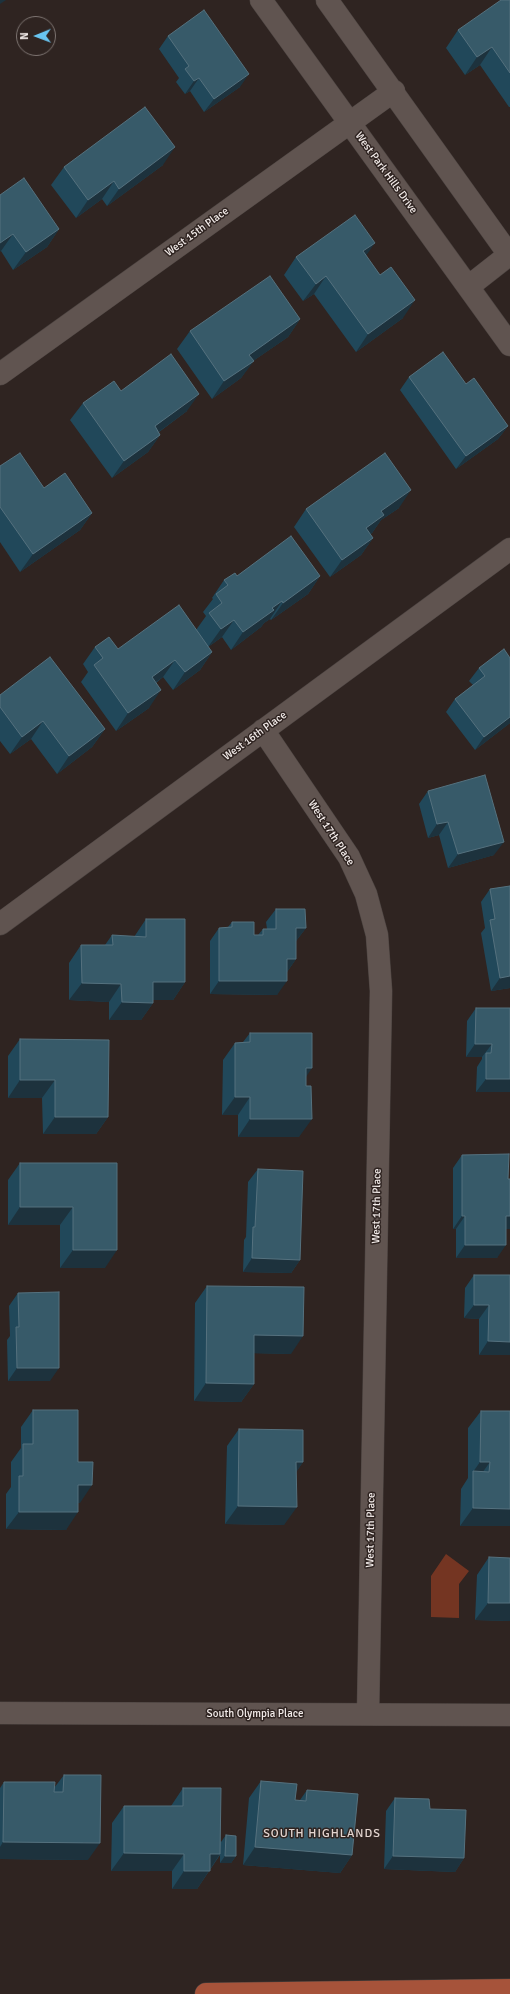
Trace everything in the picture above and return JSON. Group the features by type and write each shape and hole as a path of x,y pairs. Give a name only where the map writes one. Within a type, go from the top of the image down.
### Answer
{"main road":[{"path":"206,1994 510,1990"}],"street":[{"name":"West Park Hills Drive","path":"261,0 510,345"},
{"path":"327,0 394,91 510,255 468,287"},
{"name":"West 15th Place","path":"0,374 394,91"},
{"name":"West 16th Place","path":"0,924 510,549"},
{"name":"West 17th Place","path":"262,730 349,857 366,894 377,935 381,990 368,1714"},
{"name":"South Olympia Place","path":"0,1713 510,1715"}],"shaded area":[{"path":"446,1554 469,1571 459,1584 459,1618 431,1617 431,1576"}],"building":[{"path":"501,0 510,0 510,73 492,47 477,57 458,30"},
{"path":"204,10 249,74 214,99 199,78 194,81 185,69 189,66 168,36"},
{"path":"145,107 175,147 119,189 114,181 88,200 64,167"},
{"path":"24,178 59,229 26,252 13,234 0,243 0,195"},
{"path":"355,215 375,243 363,251 380,275 391,267 415,300 368,334 326,276 316,284 296,257"},
{"path":"270,276 300,319 249,355 254,361 224,381 190,331"},
{"path":"443,352 466,384 474,378 508,426 466,456 409,377"},
{"path":"171,354 199,394 155,426 160,435 124,461 83,403 114,381 121,391"},
{"path":"20,453 44,488 65,473 92,513 33,554 0,507 0,466"},
{"path":"385,453 411,490 381,511 384,515 366,528 373,538 342,560 306,509"},
{"path":"291,536 320,576 283,603 282,601 272,608 274,610 243,632 234,620 221,629 209,613 222,603 216,594 228,585 224,580 235,573 237,576"},
{"path":"179,605 212,652 185,672 175,660 152,677 161,690 128,713 94,665 103,658 95,647 109,637 118,649"},
{"path":"504,649 510,658 510,717 484,737 455,699 485,676 479,668"},
{"path":"50,657 105,729 69,756 43,721 22,737 0,707 0,695"},
{"path":"485,775 504,842 458,854 448,822 437,824 428,791"},
{"path":"510,886 510,976 500,978 490,920 495,919 490,889"},
{"path":"276,909 305,909 306,928 296,928 296,959 287,959 287,981 219,981 219,928 232,927 232,922 254,922 254,935 263,935 263,929 276,929"},
{"path":"146,919 185,919 185,982 153,982 153,1003 122,1002 121,984 82,983 81,945 113,945 112,935 146,937"},
{"path":"476,1008 510,1008 510,1079 486,1079 486,1053 491,1053 492,1044 475,1044"},
{"path":"250,1033 312,1033 312,1068 306,1068 306,1086 311,1086 312,1119 250,1119 250,1097 235,1097 235,1043 250,1042"},
{"path":"20,1039 109,1040 108,1117 55,1117 55,1080 20,1080"},
{"path":"509,1154 508,1179 510,1179 510,1216 506,1216 506,1245 465,1245 465,1216 462,1216 462,1155"},
{"path":"20,1163 117,1163 117,1250 73,1250 73,1207 20,1207"},
{"path":"258,1169 303,1171 300,1260 252,1258"},
{"path":"474,1275 510,1275 510,1342 488,1341 489,1305 474,1305"},
{"path":"207,1286 304,1287 303,1336 254,1335 254,1384 206,1383"},
{"path":"59,1292 59,1368 17,1368 16,1327 19,1327 18,1293"},
{"path":"33,1410 78,1410 78,1462 93,1462 92,1485 78,1485 78,1512 19,1512 19,1476 23,1476 23,1444 33,1444"},
{"path":"481,1411 510,1411 510,1509 473,1508 473,1471 489,1472 490,1462 480,1462"},
{"path":"239,1429 303,1430 303,1462 296,1462 297,1507 238,1506"},
{"path":"489,1557 510,1558 510,1603 488,1603"},
{"path":"64,1775 101,1775 100,1843 3,1842 4,1782 55,1782 54,1792 63,1792"},
{"path":"261,1781 297,1784 295,1800 306,1801 307,1790 358,1794 352,1855 255,1847"},
{"path":"183,1788 221,1788 220,1854 210,1854 210,1871 184,1871 184,1854 124,1853 124,1806 183,1806"},
{"path":"395,1798 429,1799 430,1809 466,1810 464,1858 393,1856"},
{"path":"226,1835 236,1836 236,1856 225,1856"}],"district":[{"name":"SOUTH HIGHLANDS","path":"322,1834"}]}
